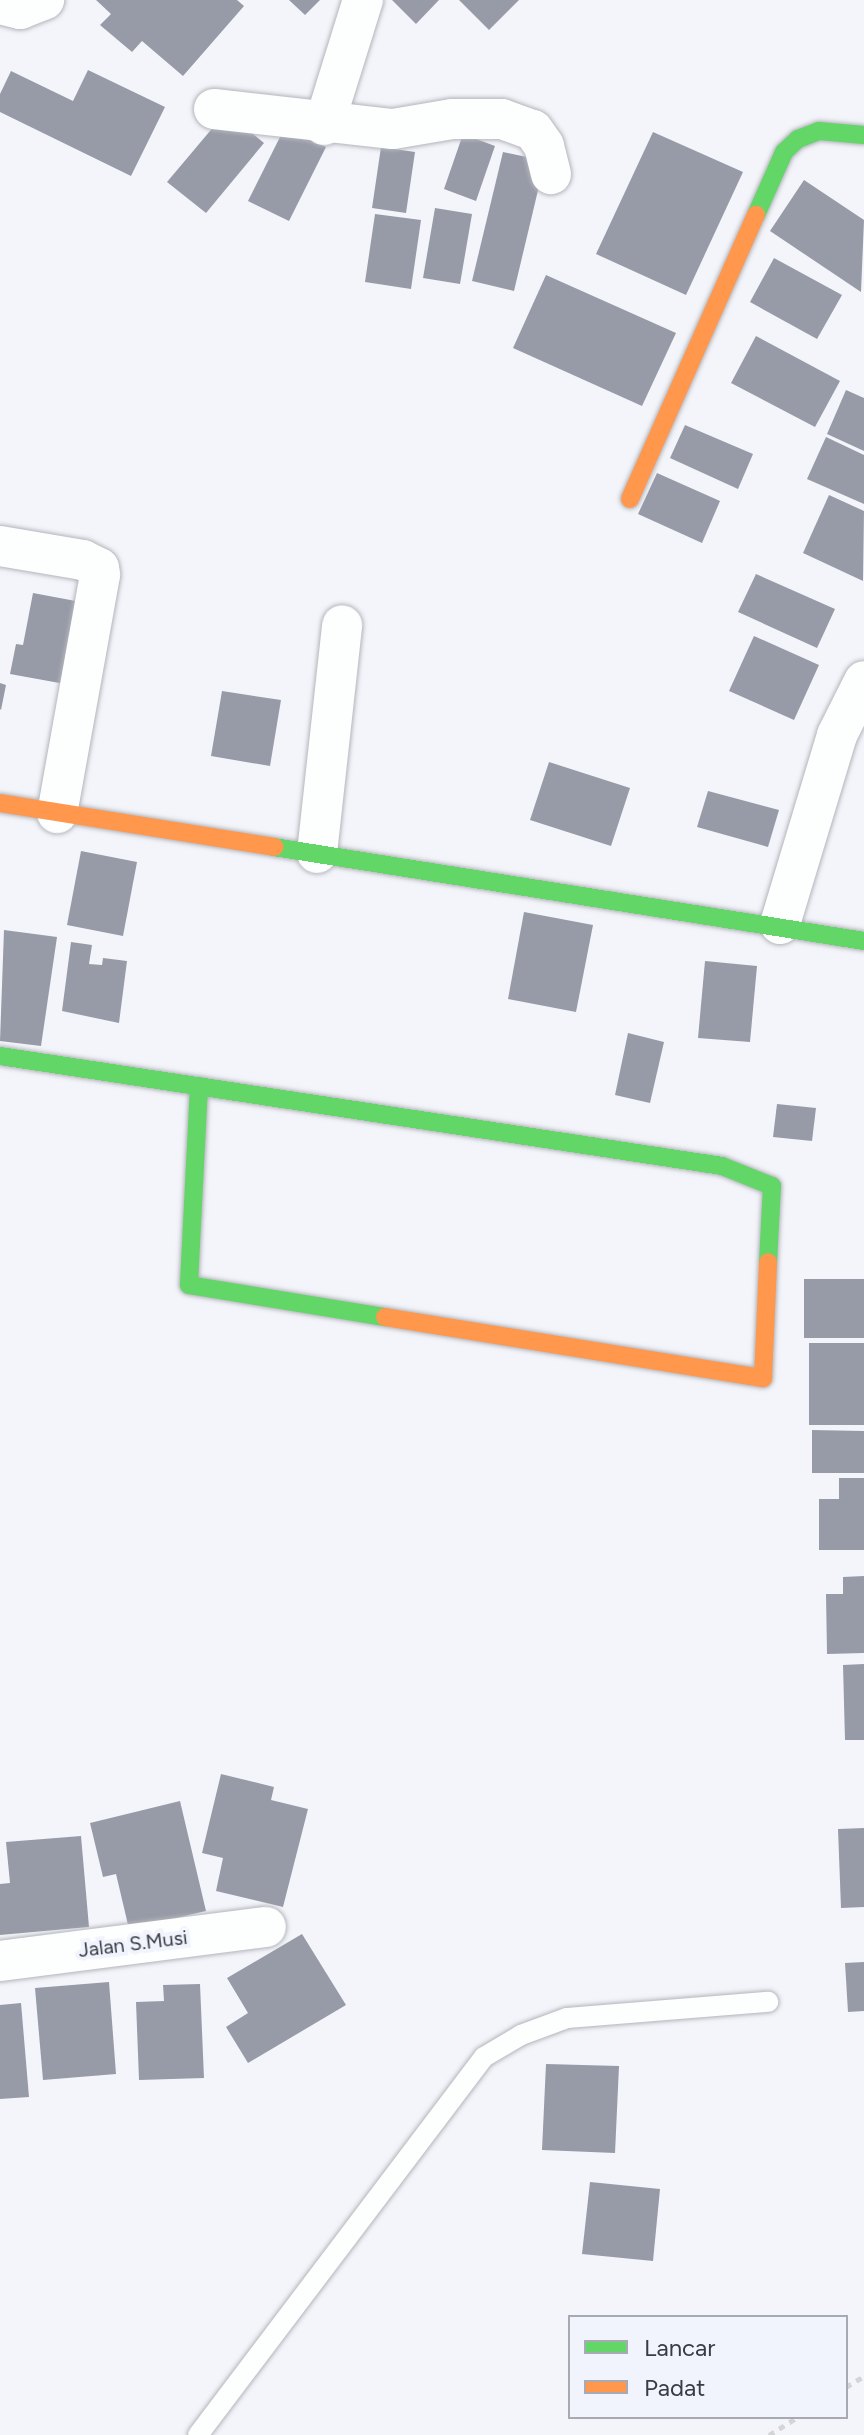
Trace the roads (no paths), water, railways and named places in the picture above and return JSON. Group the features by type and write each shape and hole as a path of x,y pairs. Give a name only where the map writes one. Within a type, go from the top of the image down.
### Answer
{"street":[{"path":"0,4 20,9 44,0"},
{"path":"324,125 363,0"},
{"path":"214,109 324,125 393,129 452,119 502,119 533,130 544,146 551,174"},
{"path":"630,499 784,152 798,139 819,131 864,135"},
{"path":"0,546 83,560 99,568 57,813"},
{"path":"317,853 342,625"},
{"path":"780,924 837,735 864,681"},
{"path":"0,803 780,924 864,941"},
{"path":"0,1056 199,1086 722,1166 772,1186 763,1378 189,1285 199,1086"},
{"name":"Jalan S.Musi","path":"0,1961 266,1927"}],"lane":[{"path":"198,2435 484,2057 521,2035 567,2018 768,2002"}]}
